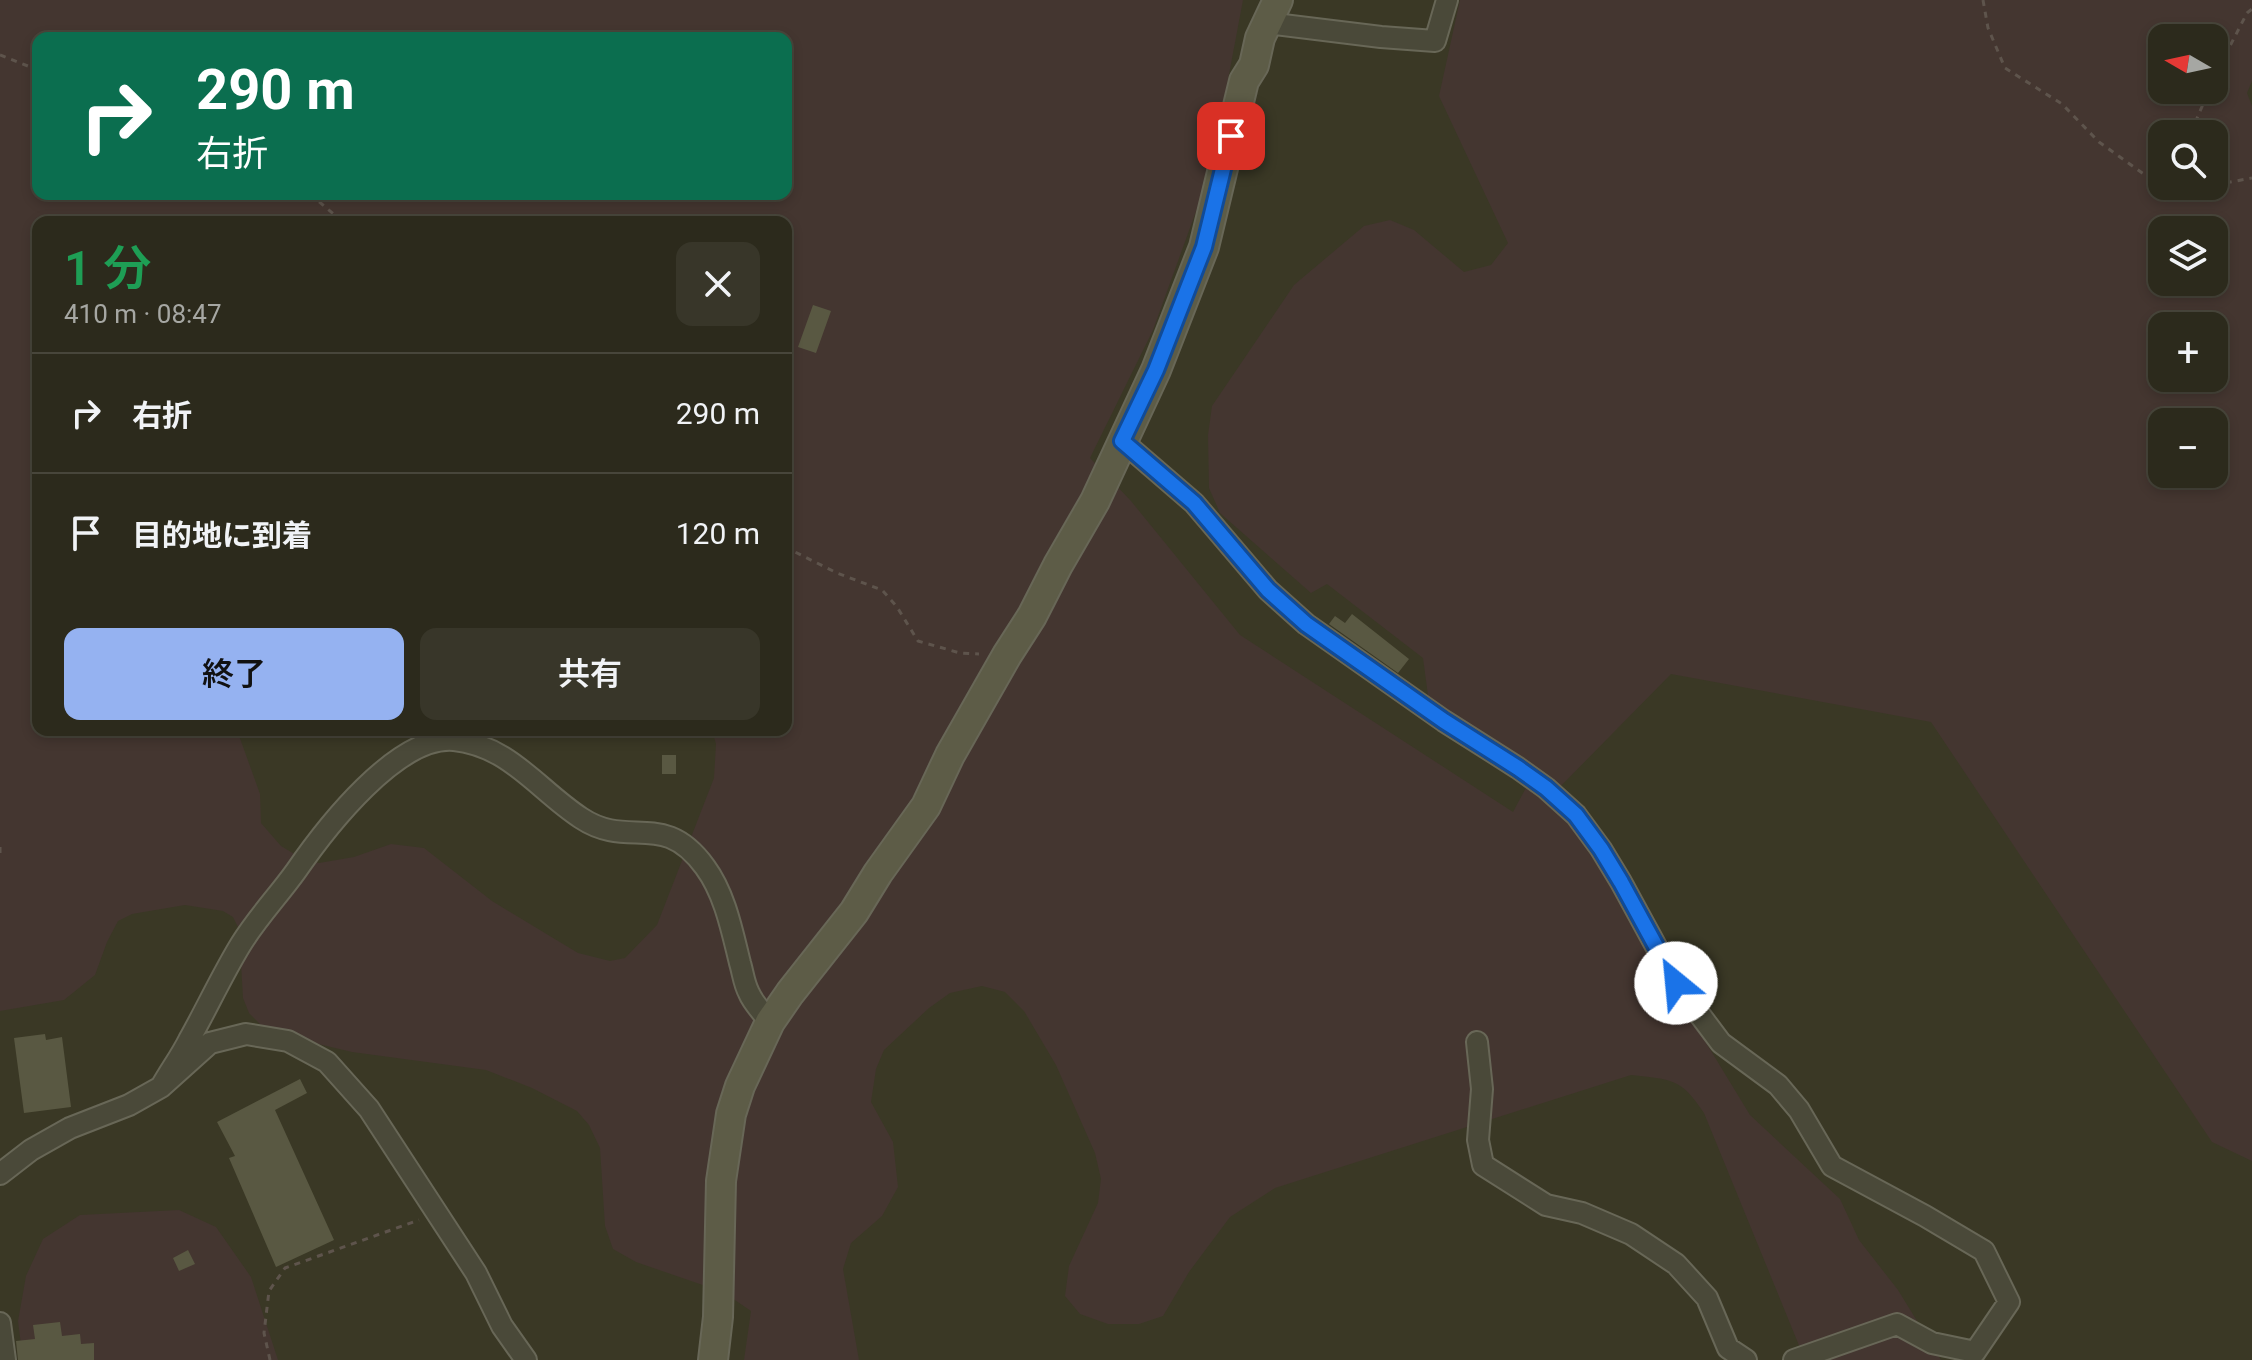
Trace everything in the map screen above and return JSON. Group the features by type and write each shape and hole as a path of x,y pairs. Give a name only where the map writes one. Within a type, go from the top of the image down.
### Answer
{"street":[{"path":"713,1360 718,1317 721,1181 731,1114 744,1076 770,1022 854,912 926,806 950,755 1095,501 1156,370 1204,247 1244,81 1254,65 1260,38 1273,11 1368,36 1435,41 1447,0"},
{"path":"1122,441 1194,503 1268,590 1306,624 1444,721 1518,768 1576,815 1621,882 1676,983 1721,1043 1778,1085 1799,1110 1832,1166 1984,1251 2009,1302 1975,1352 1932,1343 1897,1324 1794,1360"},
{"path":"161,1087 240,946 339,813 376,777 405,756 442,740 482,746 497,752 591,824 630,833 654,832 687,845 719,890 749,993 770,1022"},
{"path":"0,1174 31,1150 70,1128 129,1105 161,1087 210,1043 246,1034 288,1041 327,1062 369,1109 476,1273 502,1326 526,1360"},
{"path":"1477,1042 1482,1089 1478,1140 1483,1165 1546,1205 1582,1213 1631,1234 1676,1264 1707,1298 1728,1348 1746,1360"},
{"path":"0,1323 5,1360"}],"path":[{"path":"1983,0 1988,28 2005,68 2062,104 2099,142 2148,177"},
{"path":"2228,50 2252,9"},
{"path":"0,55 32,68"},
{"path":"2228,183 2252,178"},
{"path":"317,200 336,216"},
{"path":"792,550 837,573 882,590 897,607 918,641 960,653 1007,655"},
{"path":"0,847 0,855"},
{"path":"270,1360 264,1333 269,1291 285,1268 437,1213"}],"shaded area":[{"path":"0,0 1243,0 1211,170 1153,330 1090,458 1131,501 1240,635 1513,812 1534,773 1429,703 1423,658 1327,584 1311,593 1220,513 1209,488 1208,435 1212,406 1294,285 1364,226 1390,220 1414,230 1464,272 1491,265 1508,243 1439,96 1460,0 2252,0 2252,81 2247,93 2252,106 2252,1161 2212,1142 1931,722 1671,674 1554,793 1750,1115 1840,1199 1859,1240 1898,1290 1941,1360 1805,1360 1704,1113 1688,1093 1674,1082 1631,1075 1275,1188 1230,1217 1189,1272 1163,1316 1139,1324 1108,1324 1080,1314 1065,1296 1069,1266 1098,1203 1101,1179 1095,1153 1056,1065 1024,1011 1005,992 982,986 950,993 929,1008 884,1050 876,1069 871,1102 893,1142 898,1187 882,1216 851,1243 843,1269 859,1360 744,1360 751,1311 723,1292 636,1262 613,1249 605,1226 600,1148 589,1125 577,1111 532,1088 486,1070 352,1052 289,1037 262,1026 249,1013 243,998 239,929 233,917 223,911 185,905 132,914 118,921 95,975 64,1000 0,1011"},
{"path":"179,1210 216,1227 251,1277 278,1360 23,1360 18,1321 26,1276 43,1239 80,1215"}],"building":[{"path":"813,305 831,311 816,353 798,347"},
{"path":"1352,614 1409,659 1398,673 1329,624 1335,616 1345,623"},
{"path":"662,755 676,755 676,774 662,774"},
{"path":"45,1034 46,1040 62,1037 71,1107 24,1113 14,1038"},
{"path":"300,1079 307,1093 275,1110 334,1240 276,1267 229,1158 235,1156 217,1122"},
{"path":"188,1250 195,1264 179,1271 173,1258"},
{"path":"60,1322 62,1336 80,1334 81,1344 94,1343 94,1360 18,1360 16,1341 35,1339 33,1325"}],"route":[{"path":"1231,136 1204,247 1156,370 1122,441 1194,503 1268,590 1306,624 1444,721 1518,768 1576,815 1621,882 1676,983"}]}
